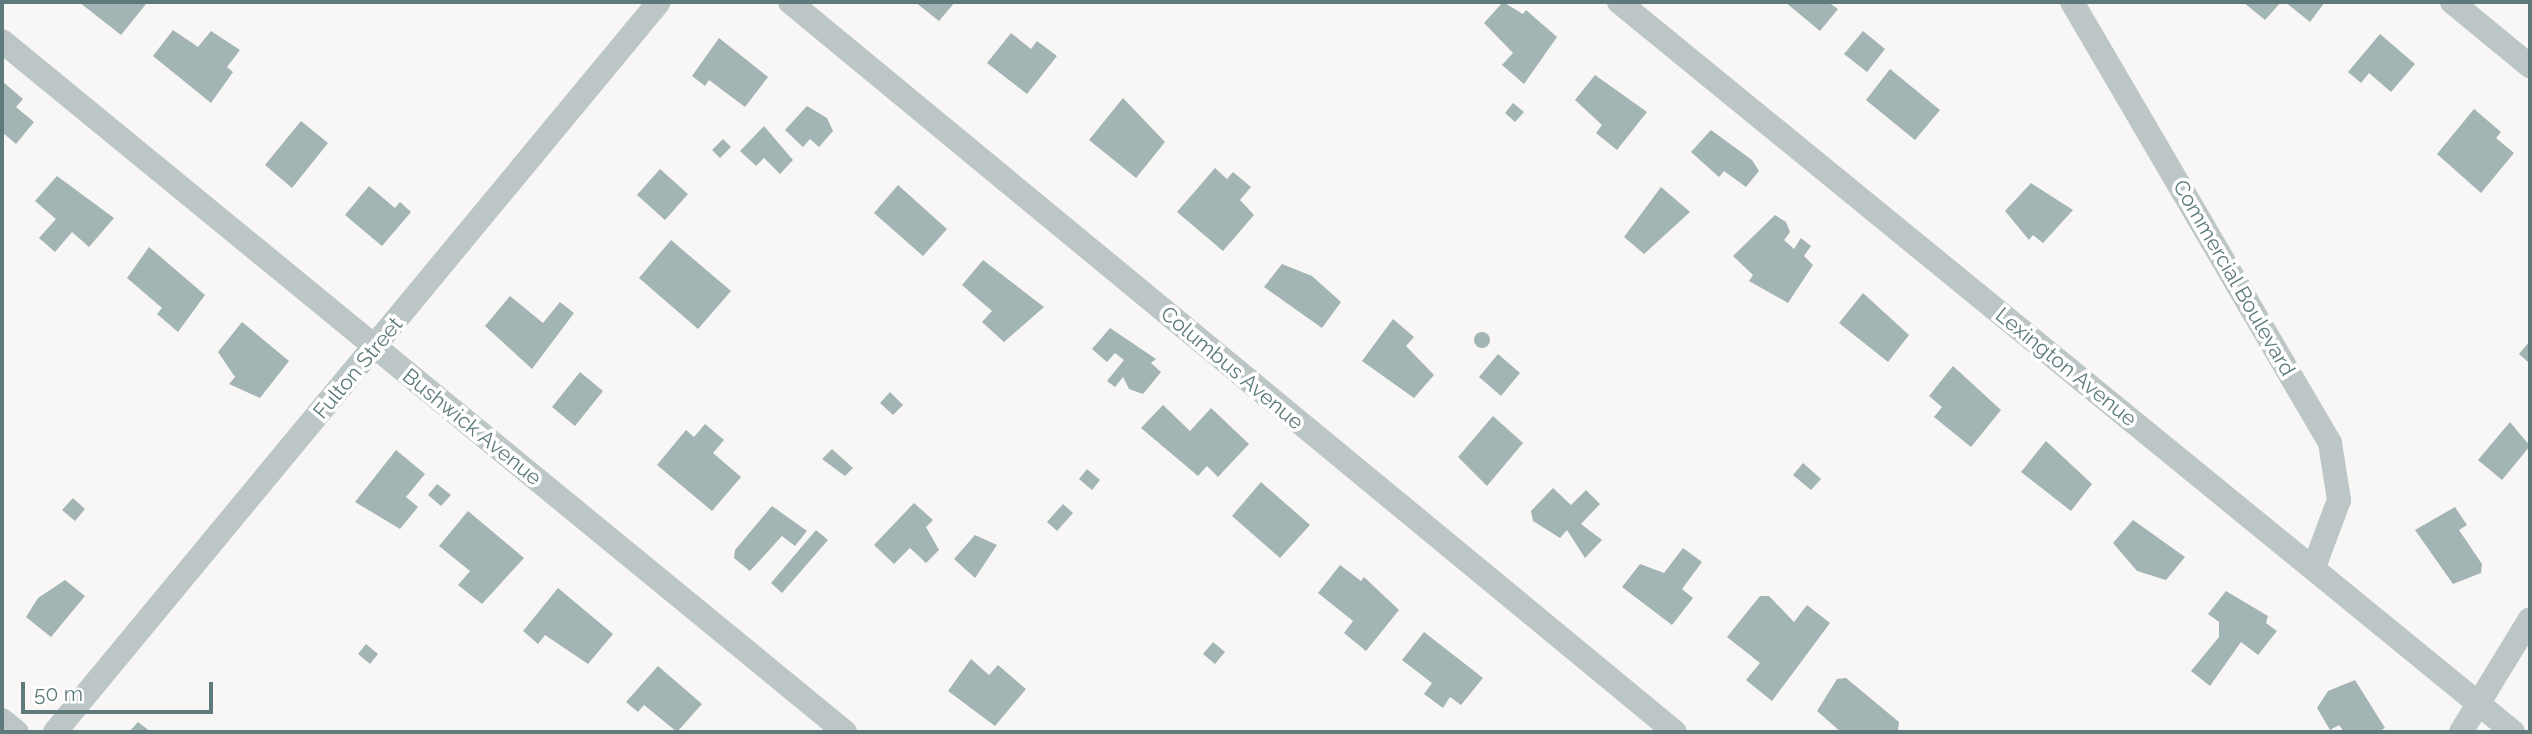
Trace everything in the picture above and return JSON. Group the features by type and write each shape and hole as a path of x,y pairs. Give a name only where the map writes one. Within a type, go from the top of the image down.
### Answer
{"street":[{"name":"Fulton Street","path":"55,732 659,2"},
{"name":"Columbus Avenue","path":"790,2 1675,732"},
{"name":"Lexington Avenue","path":"1619,2 2513,732"},
{"name":"Commercial Boulevard","path":"2072,2 2330,443 2339,500 2314,567"},
{"path":"2452,2 2530,66"},
{"name":"Bushwick Avenue","path":"2,41 845,732"},
{"path":"2461,732 2530,619"},
{"path":"2,720 17,732"}],"building":[{"path":"79,2 143,2 146,4 121,35"},
{"path":"915,2 955,2 939,21"},
{"path":"1503,2 1523,14 1526,10 1557,37 1524,84 1502,65 1513,53 1484,23"},
{"path":"1785,2 1828,2 1838,9 1820,31"},
{"path":"2243,2 2281,2 2265,20"},
{"path":"2285,2 2325,2 2310,22"},
{"path":"173,30 198,47 211,31 240,50 227,67 233,72 211,103 153,56"},
{"path":"1863,31 1885,49 1867,72 1844,54"},
{"path":"1011,33 1031,49 1037,41 1057,56 1027,94 987,63"},
{"path":"2380,34 2415,64 2391,92 2369,73 2361,83 2348,72"},
{"path":"719,38 768,77 745,107 709,80 705,86 692,76"},
{"path":"1890,69 1940,110 1915,140 1866,100"},
{"path":"1595,75 1647,112 1617,150 1596,133 1602,125 1575,100"},
{"path":"2,81 23,99 16,107 34,122 16,144 2,132"},
{"path":"1123,98 1165,142 1136,178 1089,140"},
{"path":"1513,103 1524,112 1515,122 1505,113"},
{"path":"807,106 827,118 833,131 819,147 810,139 803,147 785,130"},
{"path":"2474,109 2501,132 2496,138 2514,153 2481,193 2437,154"},
{"path":"301,121 328,143 292,188 265,165"},
{"path":"764,126 793,160 780,174 764,158 756,166 740,151"},
{"path":"1711,130 1752,160 1759,171 1746,187 1724,171 1719,177 1691,152"},
{"path":"723,139 731,147 720,158 712,150"},
{"path":"1215,168 1227,179 1233,172 1251,187 1240,200 1254,215 1223,251 1177,212"},
{"path":"660,169 688,194 665,220 637,195"},
{"path":"57,176 114,218 89,247 72,232 55,252 39,238 56,219 35,201"},
{"path":"2031,183 2073,210 2043,243 2033,235 2029,240 2005,211"},
{"path":"898,185 947,229 923,256 874,213"},
{"path":"369,186 395,208 400,202 411,212 382,246 345,215"},
{"path":"1661,187 1690,212 1644,254 1624,237"},
{"path":"1775,215 1786,222 1790,232 1784,240 1794,249 1801,238 1811,246 1804,256 1813,265 1788,303 1749,281 1753,275 1733,256"},
{"path":"671,240 731,291 698,329 639,278"},
{"path":"149,247 205,295 178,332 157,314 162,308 127,278"},
{"path":"983,260 1044,307 1004,342 982,322 992,311 962,285"},
{"path":"1282,264 1312,276 1341,302 1322,328 1264,287"},
{"path":"1863,293 1909,335 1888,362 1839,323"},
{"path":"510,296 543,323 560,302 574,313 532,369 485,326"},
{"path":"1393,319 1414,337 1406,346 1434,375 1414,398 1362,361"},
{"path":"242,322 289,361 260,398 229,384 235,377 218,352"},
{"path":"1110,328 1156,359 1151,363 1161,372 1143,394 1129,389 1123,377 1115,387 1107,381 1124,360 1115,353 1107,362 1092,349"},
{"path":"1482,332 1488,334 1488,346 1482,348 1476,346 1474,340 1476,334"},
{"path":"2530,341 2530,360 2528,362 2519,354"},
{"path":"1498,354 1520,373 1501,396 1479,377"},
{"path":"1953,366 2001,410 1971,447 1934,417 1942,407 1929,396"},
{"path":"580,372 603,391 575,426 552,407"},
{"path":"890,392 903,405 893,415 880,403"},
{"path":"1163,405 1190,431 1211,408 1249,444 1218,477 1207,466 1198,476 1141,428"},
{"path":"1493,416 1523,443 1487,486 1458,457"},
{"path":"2510,422 2530,446 2502,480 2478,460"},
{"path":"705,424 724,440 713,453 741,477 712,511 657,465 686,430 694,437"},
{"path":"2046,441 2092,484 2071,511 2021,472"},
{"path":"832,449 853,468 845,476 822,459"},
{"path":"396,450 425,474 406,497 418,507 400,529 355,502"},
{"path":"1803,463 1821,479 1811,490 1793,475"},
{"path":"1087,469 1100,480 1092,490 1079,479"},
{"path":"1261,482 1310,525 1280,558 1232,516"},
{"path":"437,484 451,495 441,506 428,495"},
{"path":"1553,488 1571,505 1586,490 1600,504 1581,524 1602,540 1585,558 1567,530 1560,538 1533,521 1531,511"},
{"path":"73,498 85,509 75,521 62,510"},
{"path":"914,503 933,520 926,527 939,550 926,563 910,548 894,564 874,545"},
{"path":"1063,504 1073,513 1057,531 1047,522"},
{"path":"772,506 807,531 795,546 782,536 750,571 734,558 735,550"},
{"path":"2455,507 2467,525 2459,530 2482,564 2481,573 2453,584 2415,530"},
{"path":"468,511 524,558 482,604 458,585 470,571 439,546"},
{"path":"2133,520 2185,557 2166,580 2137,571 2113,543"},
{"path":"816,530 828,540 782,593 771,583"},
{"path":"975,535 997,545 975,578 954,559"},
{"path":"1683,548 1702,562 1682,589 1693,598 1672,625 1622,587 1640,564 1664,573"},
{"path":"1340,565 1361,581 1364,577 1399,610 1366,651 1344,633 1353,621 1318,593"},
{"path":"65,580 85,596 51,637 26,617 38,598"},
{"path":"558,588 613,634 588,664 545,635 538,644 523,631"},
{"path":"2226,591 2268,616 2266,623 2277,631 2258,655 2241,642 2210,686 2191,671 2219,637 2219,622 2208,614"},
{"path":"1760,596 1769,596 1794,622 1807,605 1830,623 1772,701 1746,680 1760,663 1727,637"},
{"path":"1424,632 1483,678 1461,705 1450,697 1443,708 1424,694 1432,683 1402,660"},
{"path":"1213,642 1225,652 1215,664 1203,654"},
{"path":"366,644 378,654 370,664 358,654"},
{"path":"971,659 989,675 998,665 1026,689 995,726 948,691"},
{"path":"658,666 702,704 677,732 644,705 638,712 626,702"},
{"path":"1846,678 1899,722 1898,732 1841,732 1817,711 1837,679"},
{"path":"2355,680 2385,728 2378,732 2344,732 2339,725 2330,730 2317,708 2328,691"},
{"path":"138,722 151,732 129,732"}]}
